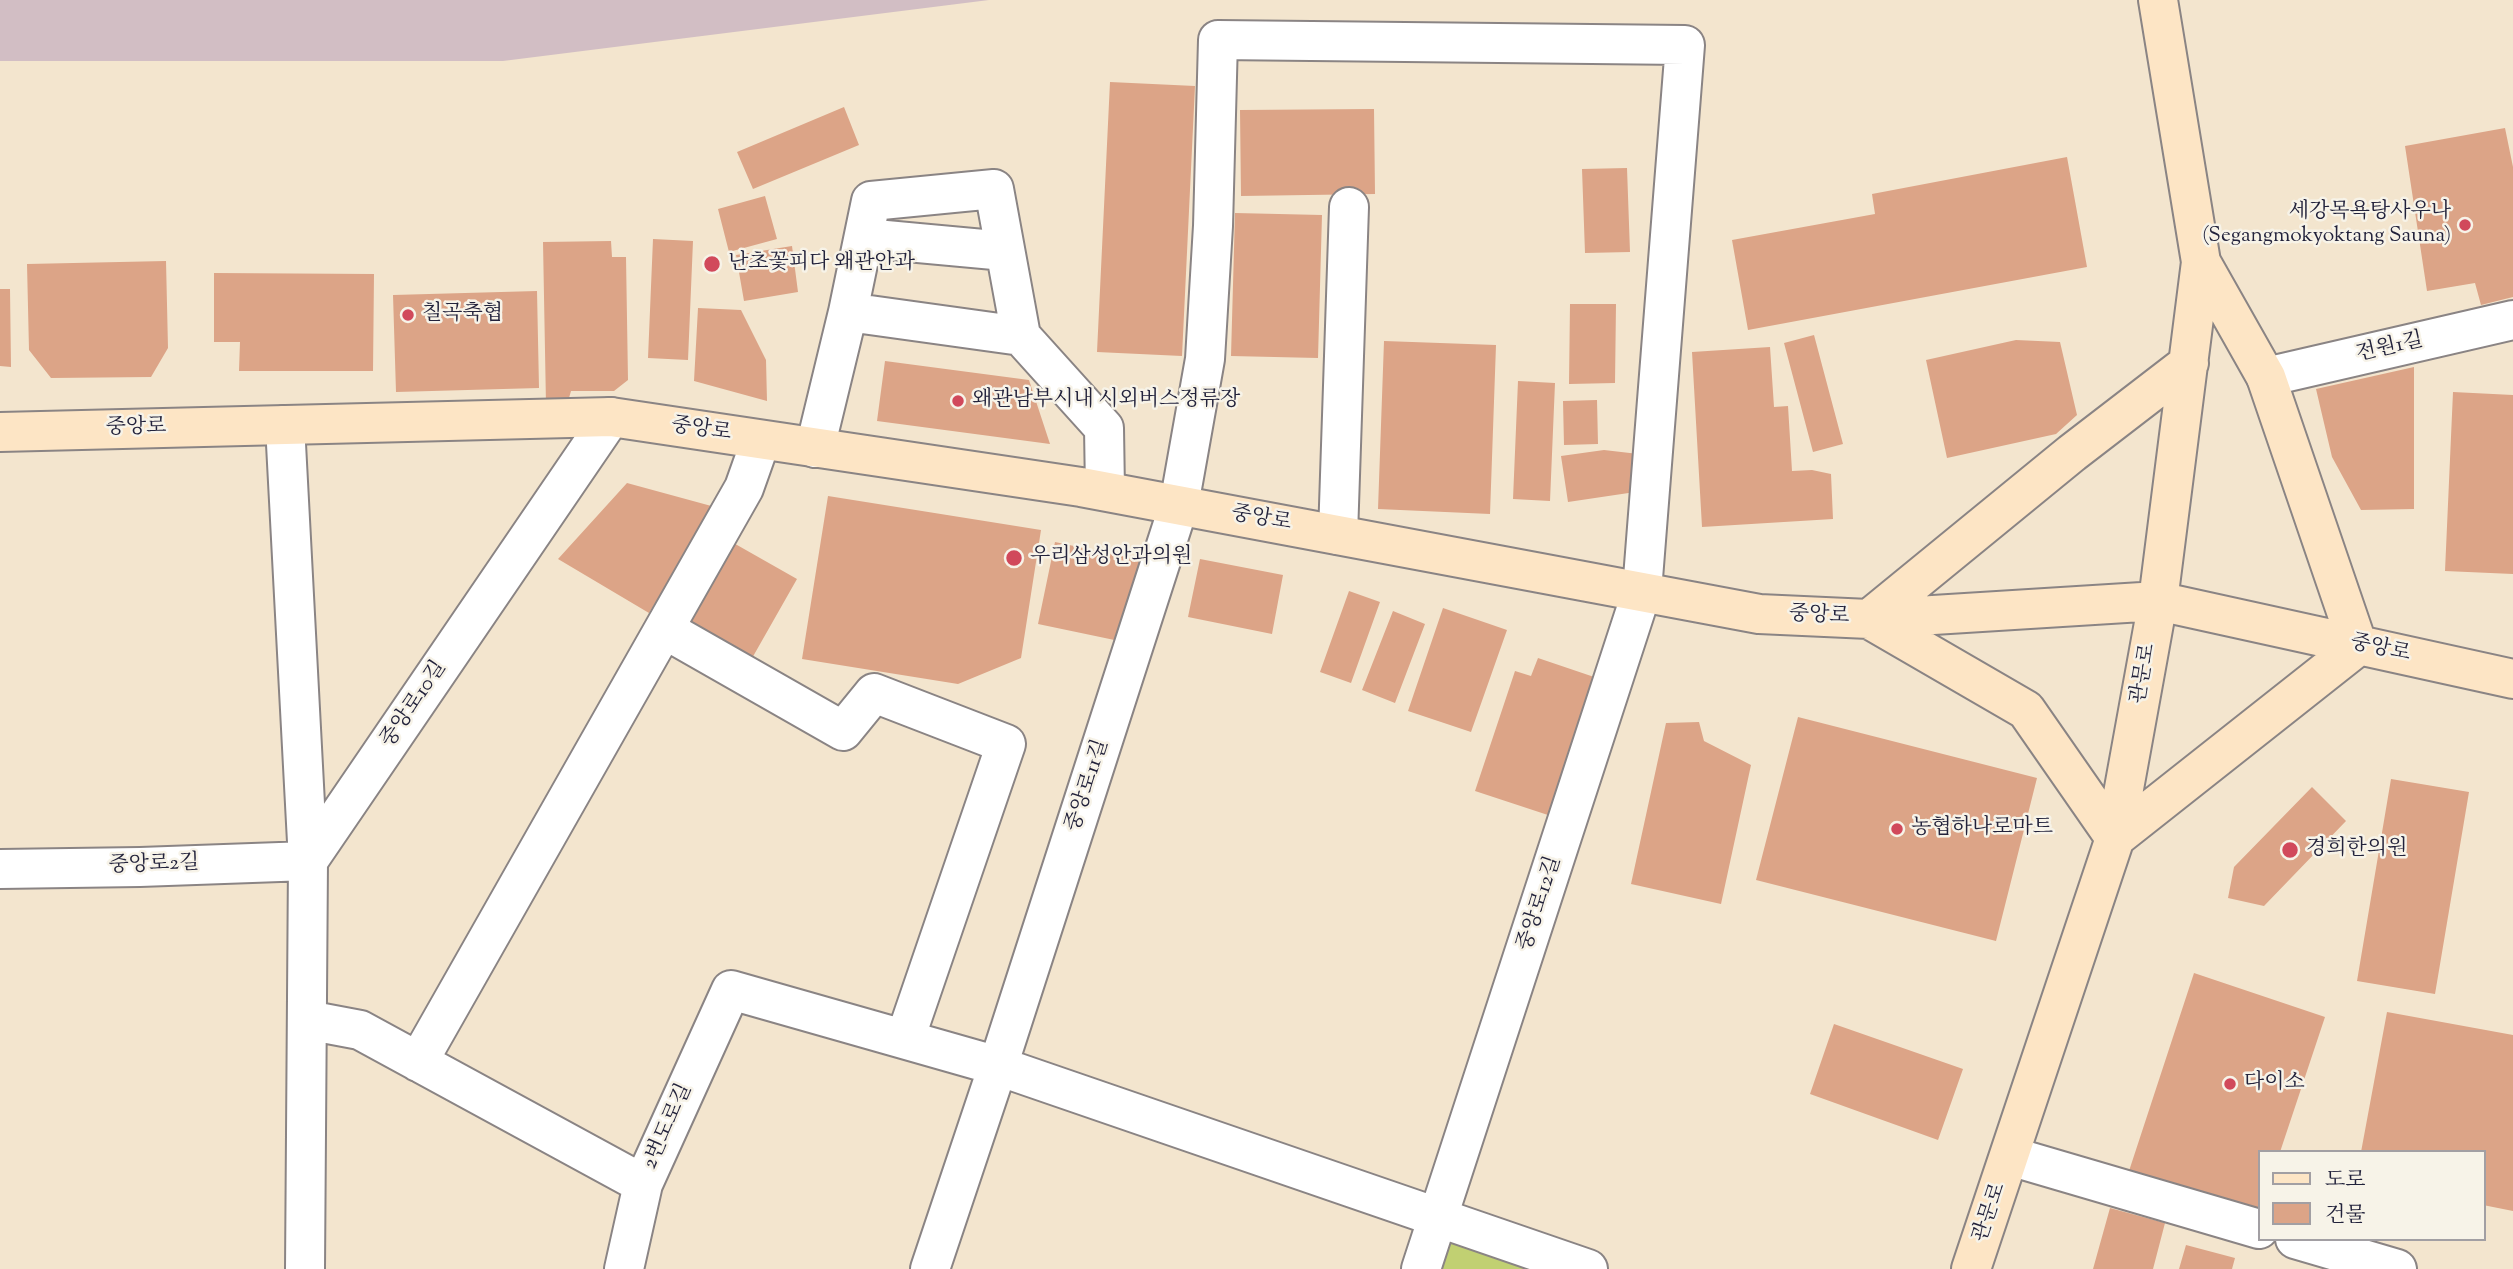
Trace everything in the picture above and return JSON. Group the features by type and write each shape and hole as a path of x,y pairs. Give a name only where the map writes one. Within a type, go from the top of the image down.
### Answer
{"street":[{"name":"관문로","path":"1972,1269 2115,838 2158,601 2201,262 2158,0"},
{"name":"중앙로11길","path":"930,1269 1179,505 1205,359 1213,226 1218,40 1685,45 1643,591"},
{"path":"815,448 848,312 871,201 994,189 1021,336 1104,428 1105,491"},
{"path":"1338,535 1349,207"},
{"path":"864,238 1005,251"},
{"path":"2189,363 2072,453 1869,620 2026,710 2115,838 2358,646 2266,377 2201,262"},
{"path":"848,312 1021,336"},
{"name":"전원1길","path":"2266,377 2513,320"},
{"name":"중앙로","path":"0,432 611,418 1105,491 1759,614 1869,620 2158,601 2513,679"},
{"name":"중앙로10길","path":"308,861 611,418"},
{"path":"285,425 308,861 305,1269"},
{"path":"418,1062 744,488 761,440"},
{"name":"중앙로12길","path":"1421,1269 1643,591"},
{"path":"664,629 843,731 874,693 1006,744 905,1040 998,1066 1588,1269"},
{"name":"중앙로2길","path":"0,869 308,861"},
{"name":"2번도로길","path":"624,1269 643,1184 731,990 905,1040"},
{"path":"307,1020 360,1030 643,1184"},
{"name":"관문로","path":"2010,1156 2258,1229"},
{"path":"2302,1241 2397,1269"}],"shaded area":[{"path":"0,0 989,0 503,61 0,61"}],"green space":[{"path":"1439,1217 1591,1269 1421,1269"}],"building":[{"path":"1110,82 1195,86 1182,356 1097,352"},
{"path":"844,107 859,145 753,189 737,152"},
{"path":"1374,109 1375,194 1241,196 1240,110"},
{"name":"세강목욕탕사우나 (Segangmokyoktang Sauna)","path":"2505,128 2513,167 2513,297 2481,305 2475,283 2427,291 2405,146"},
{"path":"2067,157 2087,267 1748,330 1732,240 1875,214 1872,194"},
{"path":"1627,168 1630,252 1585,253 1582,169"},
{"path":"765,196 777,239 729,252 718,209"},
{"path":"1235,213 1322,215 1318,358 1231,356"},
{"path":"653,239 693,241 688,360 648,358"},
{"path":"611,241 612,257 626,257 628,380 614,391 571,391 567,405 546,405 543,242"},
{"path":"792,246 798,292 744,301 736,255"},
{"path":"166,261 168,348 151,377 51,378 29,350 27,264"},
{"path":"214,273 374,274 373,371 239,371 240,342 214,342"},
{"path":"0,289 10,289 11,367 0,366"},
{"path":"537,291 539,388 396,392 393,295"},
{"path":"1570,304 1616,304 1615,383 1569,384"},
{"path":"698,308 741,310 766,360 767,401 694,381"},
{"path":"1814,335 1843,444 1813,452 1784,343"},
{"path":"2016,340 2060,342 2077,415 2056,434 1947,458 1926,360"},
{"path":"1384,341 1496,345 1490,514 1378,509"},
{"path":"1770,347 1774,407 1788,406 1792,471 1812,470 1831,474 1833,519 1702,527 1692,352"},
{"name":"왜관남부시내 시외버스정류장","path":"885,361 1029,380 1050,444 877,421"},
{"path":"2414,367 2414,509 2361,510 2332,457 2316,389"},
{"path":"1518,381 1555,383 1550,501 1513,499"},
{"path":"2453,392 2513,395 2513,574 2445,571"},
{"path":"1597,400 1598,444 1564,445 1563,401"},
{"path":"1604,450 1647,455 1642,491 1568,502 1561,456"},
{"path":"627,483 715,507 649,613 558,559"},
{"path":"828,496 1041,530 1021,658 958,684 802,659"},
{"path":"730,541 797,579 751,660 684,621"},
{"path":"1055,542 1140,560 1124,642 1038,624"},
{"path":"1200,559 1283,575 1272,634 1188,617"},
{"path":"1349,591 1380,602 1351,683 1320,672"},
{"path":"1443,608 1507,630 1471,732 1408,711"},
{"path":"1393,611 1425,624 1395,703 1362,690"},
{"path":"1538,658 1600,679 1554,817 1475,791 1515,671 1531,676"},
{"name":"농협하나로마트","path":"1798,717 2037,778 1996,941 1756,880"},
{"path":"1699,722 1704,741 1751,765 1721,904 1631,884 1666,723"},
{"path":"2391,779 2469,792 2435,994 2357,981"},
{"path":"2312,787 2346,821 2264,906 2228,898 2234,867"},
{"name":"다이소","path":"2194,973 2325,1017 2281,1150 2258,1150 2258,1214 2129,1171"},
{"path":"2387,1012 2513,1035 2513,1211 2485,1205 2485,1150 2361,1150"},
{"path":"1834,1024 1963,1069 1938,1140 1810,1094"},
{"path":"2110,1208 2165,1223 2153,1269 2093,1269"},
{"path":"2186,1245 2235,1258 2232,1269 2179,1269"}],"place":[{"name":"세강목욕탕사우나 (Segangmokyoktang Sauna)","path":"2465,225"},
{"name":"난초꽃피다 왜관안과","path":"712,264"},
{"name":"칠곡축협","path":"408,315"},
{"name":"왜관남부시내 시외버스정류장","path":"958,401"},
{"name":"우리삼성안과의원","path":"1014,558"},
{"name":"농협하나로마트","path":"1897,829"},
{"name":"경희한의원","path":"2290,850"},
{"name":"다이소","path":"2230,1084"}]}
